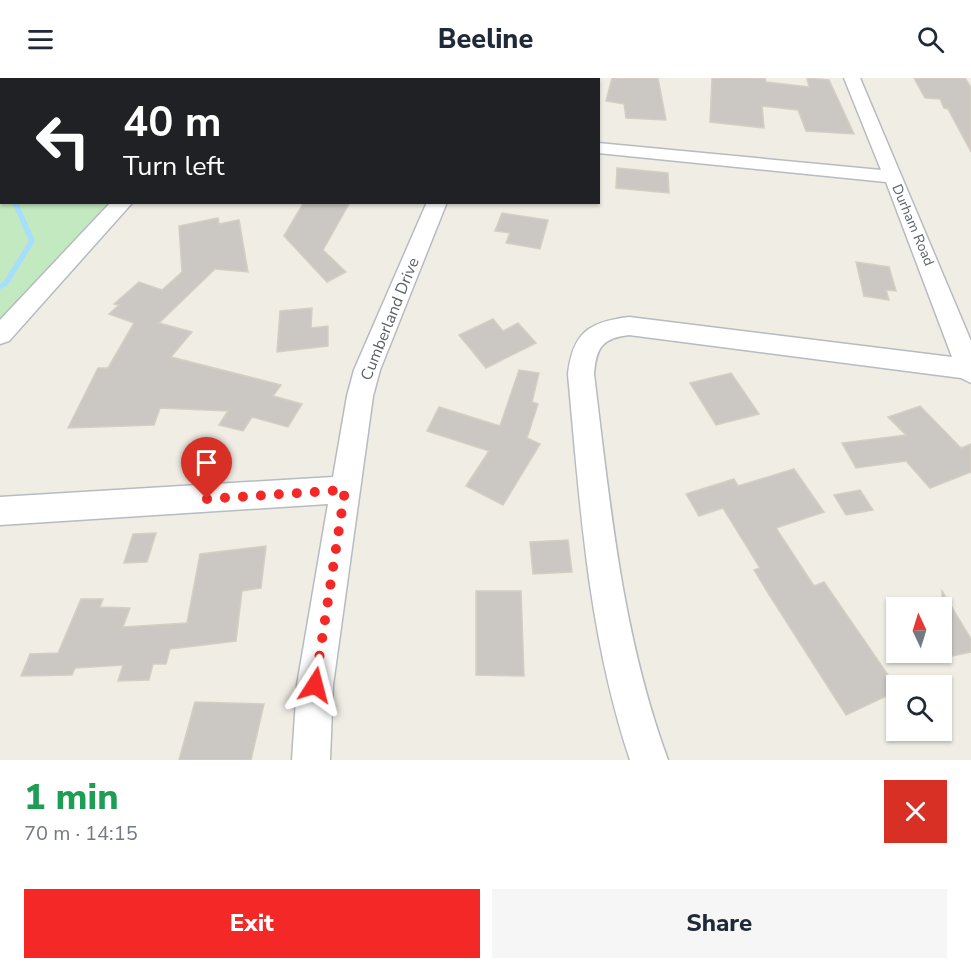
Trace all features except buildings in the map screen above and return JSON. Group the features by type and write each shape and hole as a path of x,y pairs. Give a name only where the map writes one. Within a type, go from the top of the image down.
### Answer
{"street":[{"name":"Durham Road","path":"852,78 931,268 969,371"},
{"path":"600,148 892,177"},
{"path":"0,335 121,204"},
{"name":"Cumberland Drive","path":"311,760 315,685 360,396 367,370 436,204"},
{"path":"649,760 633,721 608,611 581,374 582,354 591,336 607,328 629,326 969,371"},
{"path":"0,511 345,490"}],"green space":[{"path":"0,204 117,204 0,328"}],"waterway":[{"path":"0,287 6,283 32,241 16,204"}],"route":[{"path":"207,499 345,490 315,685"}]}
